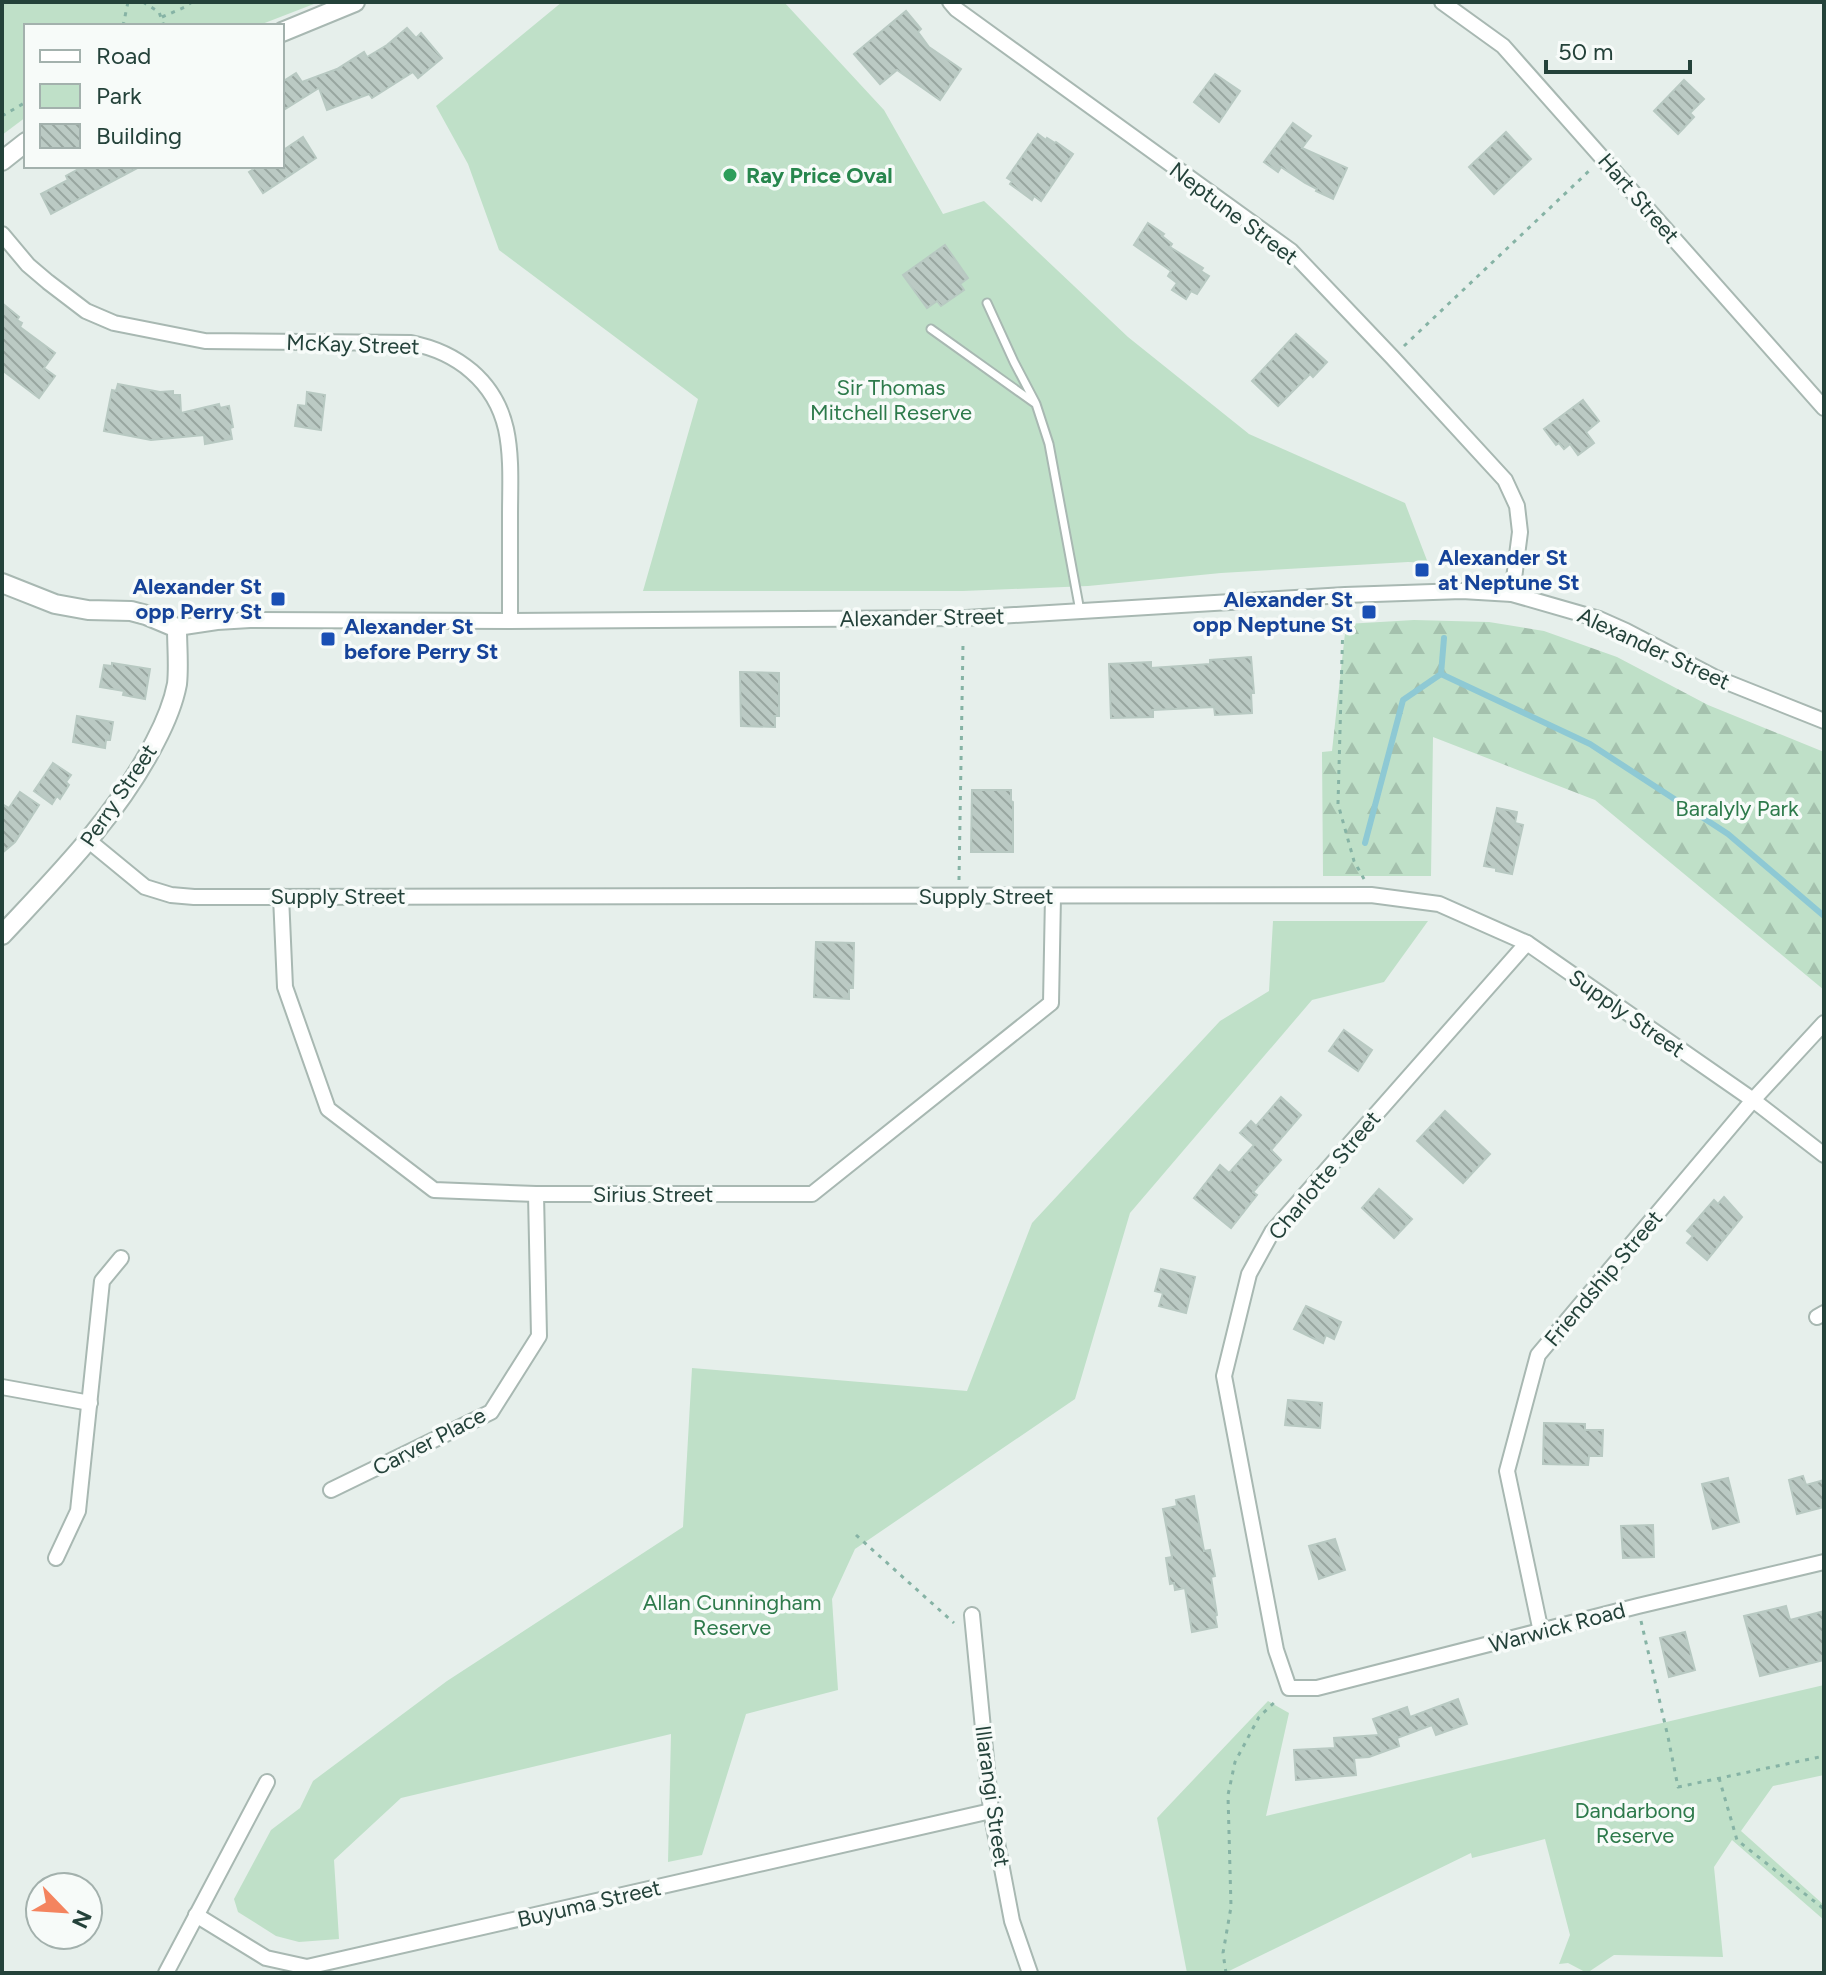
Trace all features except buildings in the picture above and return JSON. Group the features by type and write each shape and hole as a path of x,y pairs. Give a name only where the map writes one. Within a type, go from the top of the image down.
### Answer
{"street":[{"path":"284,31 355,2"},
{"name":"Neptune Street","path":"950,2 969,19 1291,251 1392,357 1505,480 1517,506 1520,532 1512,594"},
{"name":"Hart Street","path":"1442,2 1503,46 1824,408"},
{"path":"2,161 24,144"},
{"name":"McKay Street","path":"2,234 28,265 48,282 86,311 114,323 205,341 411,343 430,347 463,363 491,393 506,430 510,471 510,621"},
{"path":"2,583 55,604 88,610 131,611 177,628"},
{"name":"Alexander Street","path":"177,628 250,620 966,618 1360,594 1462,591 1512,594 1599,619 1714,677 1824,721"},
{"name":"Perry Street","path":"2,935 89,841 147,758 170,711 178,672 177,628"},
{"name":"Supply Street","path":"89,841 145,887 171,895 194,897 1373,895 1439,904 1527,943 1753,1100 1824,1155"},
{"name":"Sirius Street","path":"281,896 285,987 328,1109 434,1190 536,1194 812,1194 1051,1003 1053,896"},
{"name":"Charlotte Street","path":"1289,1688 1276,1650 1224,1376 1249,1274 1272,1232 1527,943"},
{"name":"Friendship Street","path":"1541,1632 1507,1471 1538,1355 1753,1100 1824,1023"},
{"name":"Carver Place","path":"331,1490 491,1412 539,1336 536,1194"},
{"path":"56,1558 78,1511 102,1281 121,1258"},
{"path":"2,1387 90,1403"},
{"name":"Warwick Road","path":"1289,1688 1317,1688 1824,1562"},
{"name":"Illarangi Street","path":"972,1615 991,1811 1012,1921 1030,1973"},
{"path":"166,1973 267,1782"},
{"name":"Buyuma Street","path":"196,1915 266,1958 307,1967 991,1811"}],"lane":[{"path":"987,303 1036,404 1049,444 1080,611"},
{"path":"931,329 1036,404"}],"path":[{"path":"123,24 128,2"},
{"path":"143,2 159,12 164,24"},
{"path":"162,17 192,2"},
{"path":"2,116 24,103"},
{"path":"1392,357 1604,158"},
{"path":"1343,620 1338,804 1354,861 1373,895"},
{"path":"958,896 963,644"},
{"path":"856,1535 975,1642"},
{"path":"1638,1606 1678,1787 1824,1756"},
{"path":"1226,1973 1223,1953 1231,1907 1228,1795 1235,1762 1259,1717 1289,1688"},
{"path":"1719,1778 1737,1840 1824,1909"}],"green space":[{"path":"2,2 319,2 262,24 24,24 24,118 2,135"},
{"name":"Sir Thomas Mitchell Reserve","path":"562,2 784,2 884,110 943,214 984,201 1128,337 1249,434 1405,503 1428,563 1221,573 1088,586 963,591 643,591 698,399 499,250 468,164 436,106"},
{"name":"Baralyly Park","path":"1414,620 1489,622 1544,631 1617,657 1708,705 1824,752 1824,990 1595,800 1433,737 1431,876 1323,876 1322,752 1332,751 1346,624"},
{"name":"Allan Cunningham Reserve","path":"1273,921 1428,921 1384,982 1312,1000 1130,1213 1075,1399 855,1549 832,1599 838,1690 746,1714 702,1855 668,1862 671,1734 401,1798 334,1860 339,1939 299,1942 276,1936 238,1912 234,1899 271,1830 300,1808 313,1781 447,1681 683,1527 692,1368 967,1391 1032,1223 1220,1021 1269,991"},
{"name":"Dandarbong Reserve","path":"1824,1685 1824,1775 1773,1786 1741,1831 1824,1905 1824,1920 1732,1840 1714,1867 1723,1957 1614,1955 1587,1973 1568,1963 1559,1964 1570,1935 1545,1839 1472,1858 1471,1853 1225,1973 1187,1973 1157,1818 1268,1701 1289,1713 1266,1816"}],"waterway":[{"path":"1444,638 1441,674 1590,744 1728,834 1824,916"},
{"path":"1365,843 1403,700 1441,674"}],"place":[{"name":"Ray Price Oval","path":"730,175"},
{"name":"Alexander St at Neptune St","path":"1422,570"},
{"name":"Alexander St opp Perry St","path":"278,599"},
{"name":"Alexander St opp Neptune St","path":"1369,612"},
{"name":"Alexander St before Perry St","path":"328,639"}]}
